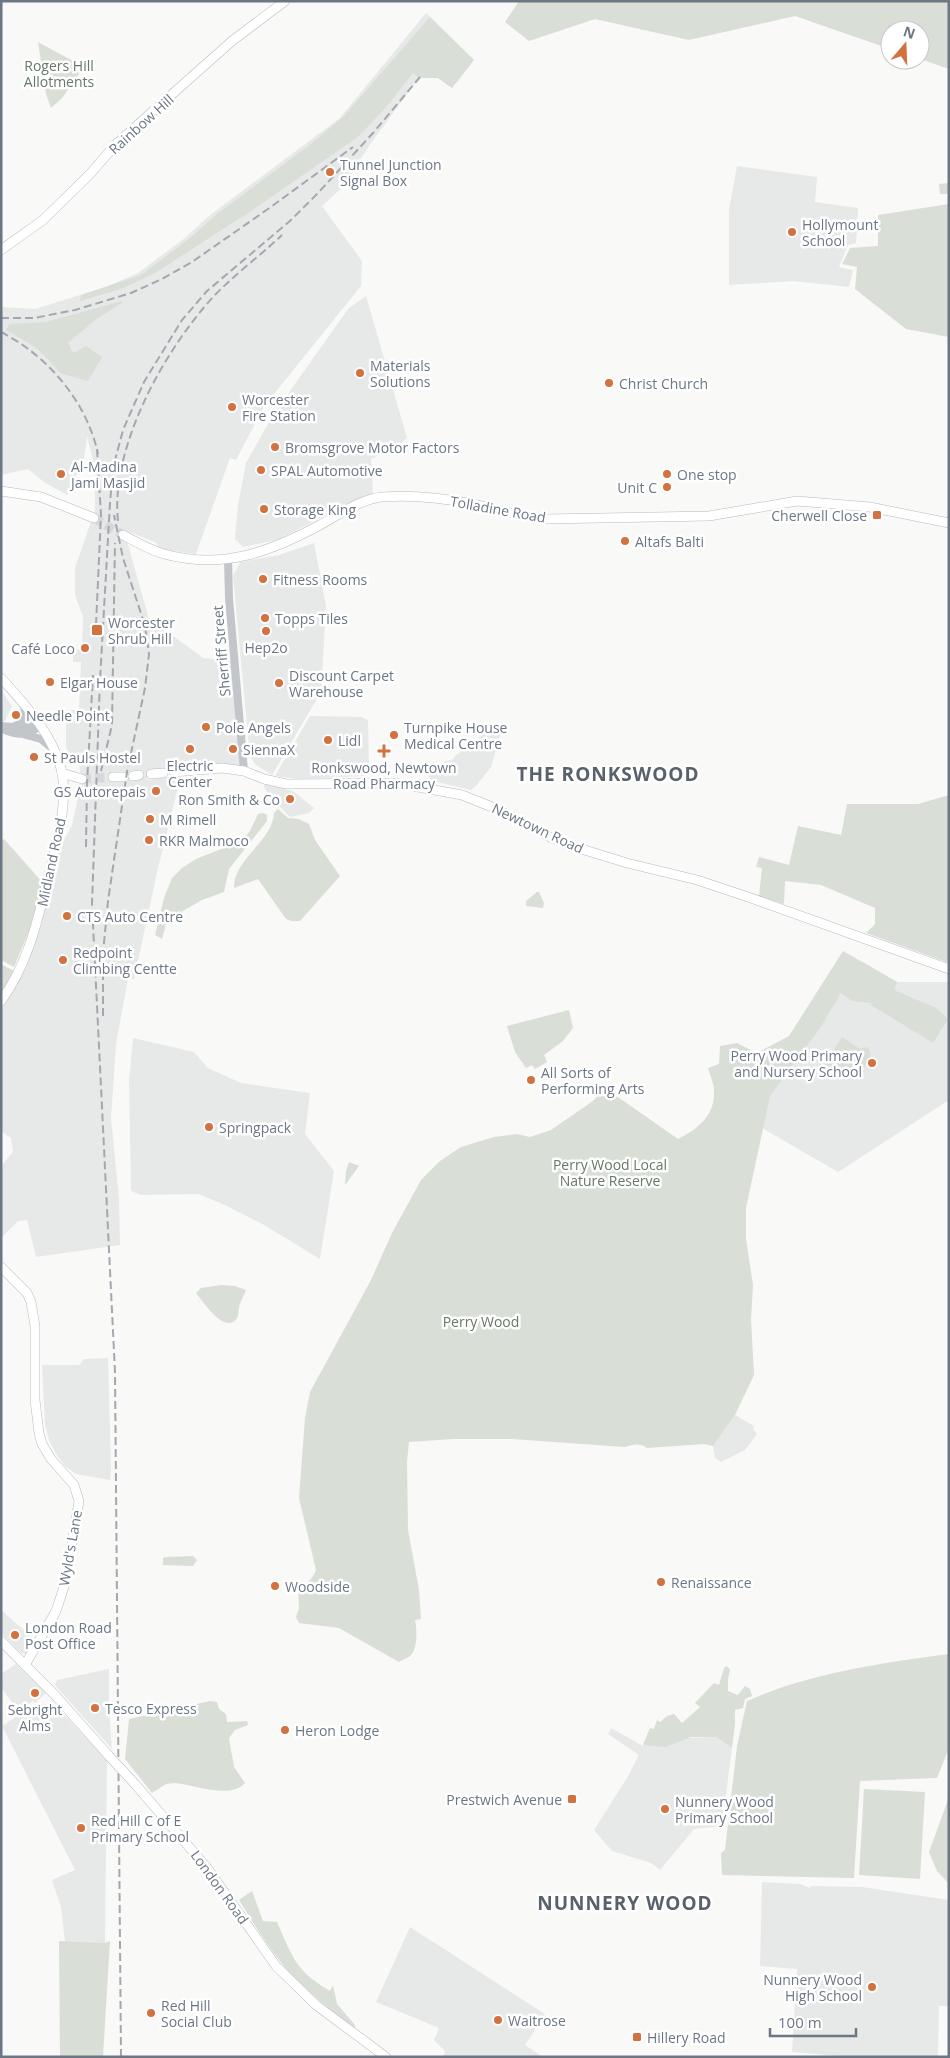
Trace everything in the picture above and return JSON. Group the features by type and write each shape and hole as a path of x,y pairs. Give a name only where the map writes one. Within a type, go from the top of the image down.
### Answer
{"main road":[{"name":"Rainbow Hill","path":"1,250 42,220 90,174 116,144 232,41 285,1"},
{"path":"1,491 41,497 94,518"},
{"name":"Tolladine Road","path":"123,535 164,554 192,559 228,559 250,555 286,543 364,502 380,497 436,498 526,516 546,518 709,516 797,501 870,506 949,523"},
{"name":"Midland Road","path":"1,678 39,723 54,750 62,773 62,818 39,913 17,975 1,1000"},
{"name":"Newtown Road","path":"174,772 222,768 244,771 286,784 396,784 462,795 489,805 556,840 578,848 627,863 697,880 949,969"},
{"path":"62,773 82,778"},
{"path":"151,774 163,773"},
{"path":"113,777 132,776"},
{"name":"Wyld's Lane","path":"1,1267 27,1293 31,1302 35,1326 36,1400 42,1444 51,1459 74,1485 79,1501 66,1580 61,1596 56,1611 25,1665"},
{"name":"London Road","path":"1,1641 135,1784 208,1869 276,1966 316,2005 386,2057"}],"street":[{"name":"Sherriff Street","path":"228,559 230,614 244,771"},
{"path":"2,729 13,727 23,722 26,715 23,702"},
{"path":"2,729 17,730 39,723"},
{"path":"23,734 32,732 39,723"},
{"path":"2,729 41,739 54,750"}],"shaded area":[{"path":"426,13 474,60 452,88 438,78 419,78 371,143 344,186 322,206 362,261 361,286 265,405 236,460 230,458 196,554 166,550 157,546 155,542 124,530 150,623 172,635 203,658 231,661 240,765 148,772 147,780 181,775 158,868 134,979 128,979 116,1044 111,1118 119,1199 120,1245 36,1257 27,1220 18,1221 1,1238 1,1166 13,1152 11,1138 1,1131 1,1006 26,968 41,926 61,846 72,825 82,779 78,761 70,758 66,747 66,711 79,709 81,662 73,662 73,649 82,649 83,617 75,595 75,568 95,510 95,468 87,436 84,459 67,495 44,482 28,469 1,475 1,307 35,309 106,287 138,273 185,238 210,215 340,118"},
{"name":"Hollymount School","path":"737,166 817,177 815,202 858,208 856,243 848,245 839,267 853,270 849,287 793,281 729,285 729,210"},
{"path":"366,296 407,438 400,444 371,459 373,495 360,498 277,540 243,547 235,539 238,505 246,463 273,415 348,309"},
{"path":"314,543 326,606 321,692 272,775 256,765 250,757 233,576 240,562 279,555"},
{"path":"1,690 12,706 5,721 1,721"},
{"path":"310,716 361,717 368,720 369,768 366,774 362,776 297,779 275,776"},
{"path":"492,724 502,730 491,767 476,786 471,790 429,780 429,770 435,770 440,763 454,759 454,757 490,729"},
{"path":"265,784 293,791 314,808 309,813 290,817 271,798 264,787"},
{"name":"Perry Wood Primary and Nursery School","path":"863,962 897,982 949,982 949,1100 838,1172 762,1128 770,1095 819,1030 841,992"},
{"path":"133,1038 194,1052 208,1068 241,1083 310,1093 305,1134 334,1171 320,1259 264,1225 225,1205 198,1194 141,1195 131,1191 129,1080"},
{"path":"108,1358 110,1480 76,1474 65,1466 55,1452 49,1440 45,1424 42,1365 79,1365 84,1359"},
{"path":"735,1415 754,1426 753,1429 757,1434 745,1450 721,1462 715,1458 713,1446"},
{"path":"1,1610 35,1640 27,1654 21,1653 1,1633"},
{"path":"16,1664 46,1693 35,1703 33,1701 18,1711 1,1687 1,1674"},
{"path":"109,1669 109,1710 112,1749 55,1685 57,1680"},
{"name":"Red Hill C of E Primary School","path":"53,1703 107,1760 105,1943 65,1942 61,1907 52,1880 75,1870 2,1726 33,1706"},
{"name":"Nunnery Wood Primary School","path":"611,1728 643,1746 649,1731 686,1738 716,1737 732,1748 722,1826 694,1829 660,1870 651,1863 612,1851 594,1830 627,1778 639,1755 608,1734"},
{"name":"Nunnery Wood High School","path":"762,1882 800,1884 810,1888 811,1886 862,1887 949,1900 949,2006 939,2006 938,2057 850,2057 792,2052 797,1969 760,1966"},
{"path":"410,1927 545,2014 525,2045 543,2057 443,2057 445,2051 434,2040 439,2028 376,2002"}],"green space":[{"path":"519,1 949,1 949,69 930,62 930,20 880,20 880,46 795,16 689,40 595,19 529,41 505,22"},
{"path":"430,17 474,60 452,88 438,78 419,78 413,73 387,106 359,136 254,209 155,273 121,289 80,301 81,295 141,275 190,238 217,214 311,144 344,116"},
{"name":"Rogers Hill Allotments","path":"38,42 84,67 62,98 51,108 46,94"},
{"path":"949,183 949,194 940,194 939,184"},
{"path":"949,204 949,337 906,329 855,289 857,267 842,264 850,248 878,246 878,215"},
{"path":"122,301 122,303 95,320 68,343 73,353 86,346 102,357 88,381 60,373 35,347 6,330 10,324 46,322"},
{"path":"949,795 949,963 866,933 875,924 875,908 821,885 785,881 784,904 759,896 762,868 756,867 759,857 789,865 798,826 841,835 847,804 918,804"},
{"path":"278,809 288,818 299,819 309,824 315,840 340,876 300,921 286,919 258,879 234,888 235,878 240,868 267,832 272,823 274,813"},
{"path":"263,813 267,815 267,821 229,869 224,892 202,900 167,920 162,939 155,935 164,898 172,878 182,868 196,859 241,841 250,831 258,814"},
{"path":"4,839 43,883 29,931 14,967 1,960 1,841"},
{"path":"539,892 544,903 543,908 526,906 526,901"},
{"name":"Perry Wood","path":"843,951 897,982 894,990 936,1008 948,1019 933,1043 871,1005 872,1003 852,1001 841,993 819,1030 770,1096 746,1208 746,1239 753,1285 751,1319 754,1375 735,1415 713,1446 704,1444 647,1448 639,1445 624,1447 512,1439 453,1439 409,1442 407,1462 408,1530 419,1590 421,1619 415,1620 416,1639 413,1653 399,1662 339,1628 299,1623 296,1617 299,1608 298,1587 309,1581 316,1570 299,1498 305,1418 310,1392 370,1282 392,1233 421,1180 440,1161 461,1147 494,1137 517,1134 530,1137 551,1130 593,1101 605,1088 678,1139 704,1121 712,1108 714,1088 708,1068 719,1064 720,1046 737,1043 757,1053 789,1036"},
{"path":"1,964 14,971 1,995"},
{"path":"569,1010 573,1028 563,1041 544,1055 547,1062 535,1069 532,1065 526,1068 515,1052 507,1026"},
{"path":"842,1037 860,1049 868,1047 871,1055 863,1069 853,1080 825,1065"},
{"path":"349,1162 359,1166 345,1185 346,1171"},
{"path":"221,1285 235,1286 246,1290 237,1318 232,1322 227,1323 221,1320 196,1293 201,1288"},
{"path":"193,1556 197,1560 193,1566 163,1565 163,1558 166,1557"},
{"path":"949,1654 949,1748 937,1778 860,1781 854,1878 722,1875 721,1853 725,1850 737,1746 747,1701 796,1683 846,1670"},
{"path":"727,1666 730,1670 728,1691 738,1695 745,1686 750,1689 752,1696 745,1699 743,1708 735,1710 732,1748 716,1737 691,1737 665,1747 643,1745 650,1728 654,1729 657,1720 660,1722 667,1716 674,1714 682,1723 700,1707 695,1703 714,1683 719,1685 724,1668"},
{"path":"210,1701 217,1702 219,1709 226,1714 227,1722 247,1721 248,1725 235,1730 229,1738 234,1767 245,1783 238,1788 221,1791 174,1783 166,1784 152,1793 125,1759 129,1719"},
{"path":"864,1789 925,1792 920,1879 859,1875"},
{"path":"949,1797 949,1884 937,1871 929,1852"},
{"path":"252,1891 263,1921 277,1922 296,1962 309,1976 330,1991 333,1985 337,2004 355,2025 355,2029 305,1988 276,1956 239,1900"},
{"path":"59,1941 105,1943 110,1941 103,2057 60,2057"}],"tunnel":[{"path":"94,518 123,535"},
{"path":"82,779 113,777"}],"railway":[{"path":"121,2057 115,1372 92,904 100,680 113,468 123,430 144,382 182,320 207,291 291,220 318,193 373,133 420,77"},
{"path":"1,318 34,318 75,310 131,293 162,279 192,262 353,147"},
{"path":"118,521 118,492 123,462 132,431 160,371 177,343 214,296 282,235"},
{"path":"1,332 34,354 63,382 85,416 98,454"},
{"path":"96,625 101,515 97,449"},
{"path":"103,1016 103,953 108,901 127,772 145,688 149,654 145,626 123,558 114,515"},
{"path":"101,771 112,725 115,543"},
{"path":"86,847 87,783 93,675"}],"place":[{"name":"Tunnel Junction Signal Box","path":"330,172"},
{"name":"Hollymount School","path":"792,232"},
{"name":"Materials Solutions","path":"360,373"},
{"name":"Christ Church","path":"609,383"},
{"name":"Worcester Fire Station","path":"232,407"},
{"name":"Bromsgrove Motor Factors","path":"275,447"},
{"name":"SPAL Automotive","path":"261,470"},
{"name":"Al-Madina Jami Masjid","path":"61,474"},
{"name":"One stop","path":"667,474"},
{"name":"Unit C","path":"667,487"},
{"name":"Storage King","path":"264,509"},
{"name":"Cherwell Close","path":"877,515"},
{"name":"Altafs Balti","path":"625,541"},
{"name":"Fitness Rooms","path":"263,579"},
{"name":"Topps Tiles","path":"265,618"},
{"name":"Worcester Shrub Hill","path":"97,630"},
{"name":"Hep2o","path":"266,631"},
{"name":"Café Loco","path":"85,648"},
{"name":"Elgar House","path":"50,682"},
{"name":"Discount Carpet Warehouse","path":"279,683"},
{"name":"Needle Point","path":"16,715"},
{"name":"Pole Angels","path":"206,727"},
{"name":"Turnpike House Medical Centre","path":"394,735"},
{"name":"Lidl","path":"328,740"},
{"name":"Electric Center","path":"190,749"},
{"name":"SiennaX","path":"233,749"},
{"name":"Ronkswood, Newtown Road Pharmacy","path":"384,751"},
{"name":"St Pauls Hostel","path":"34,757"},
{"name":"GS Autorepais","path":"156,791"},
{"name":"Ron Smith & Co","path":"290,799"},
{"name":"M Rimell","path":"150,819"},
{"name":"RKR Malmoco","path":"149,840"},
{"name":"CTS Auto Centre","path":"67,916"},
{"name":"Redpoint Climbing Centte","path":"63,960"},
{"name":"Perry Wood Primary and Nursery School","path":"872,1063"},
{"name":"All Sorts of Performing Arts","path":"531,1080"},
{"name":"Springpack","path":"209,1127"},
{"name":"Renaissance","path":"661,1582"},
{"name":"Woodside","path":"275,1586"},
{"name":"London Road Post Office","path":"15,1635"},
{"name":"Sebright Alms","path":"35,1693"},
{"name":"Tesco Express","path":"95,1708"},
{"name":"Heron Lodge","path":"285,1730"},
{"name":"Prestwich Avenue","path":"572,1799"},
{"name":"Nunnery Wood Primary School","path":"665,1809"},
{"name":"Red Hill C of E Primary School","path":"81,1828"},
{"name":"Nunnery Wood High School","path":"872,1987"},
{"name":"Red Hill Social Club","path":"151,2013"},
{"name":"Waitrose","path":"498,2020"},
{"name":"Hillery Road","path":"637,2037"}],"district":[{"name":"THE RONKSWOOD","path":"608,774"},
{"name":"NUNNERY WOOD","path":"625,1903"}],"park label":[{"name":"Perry Wood Local Nature Reserve","path":"610,1172"}]}
